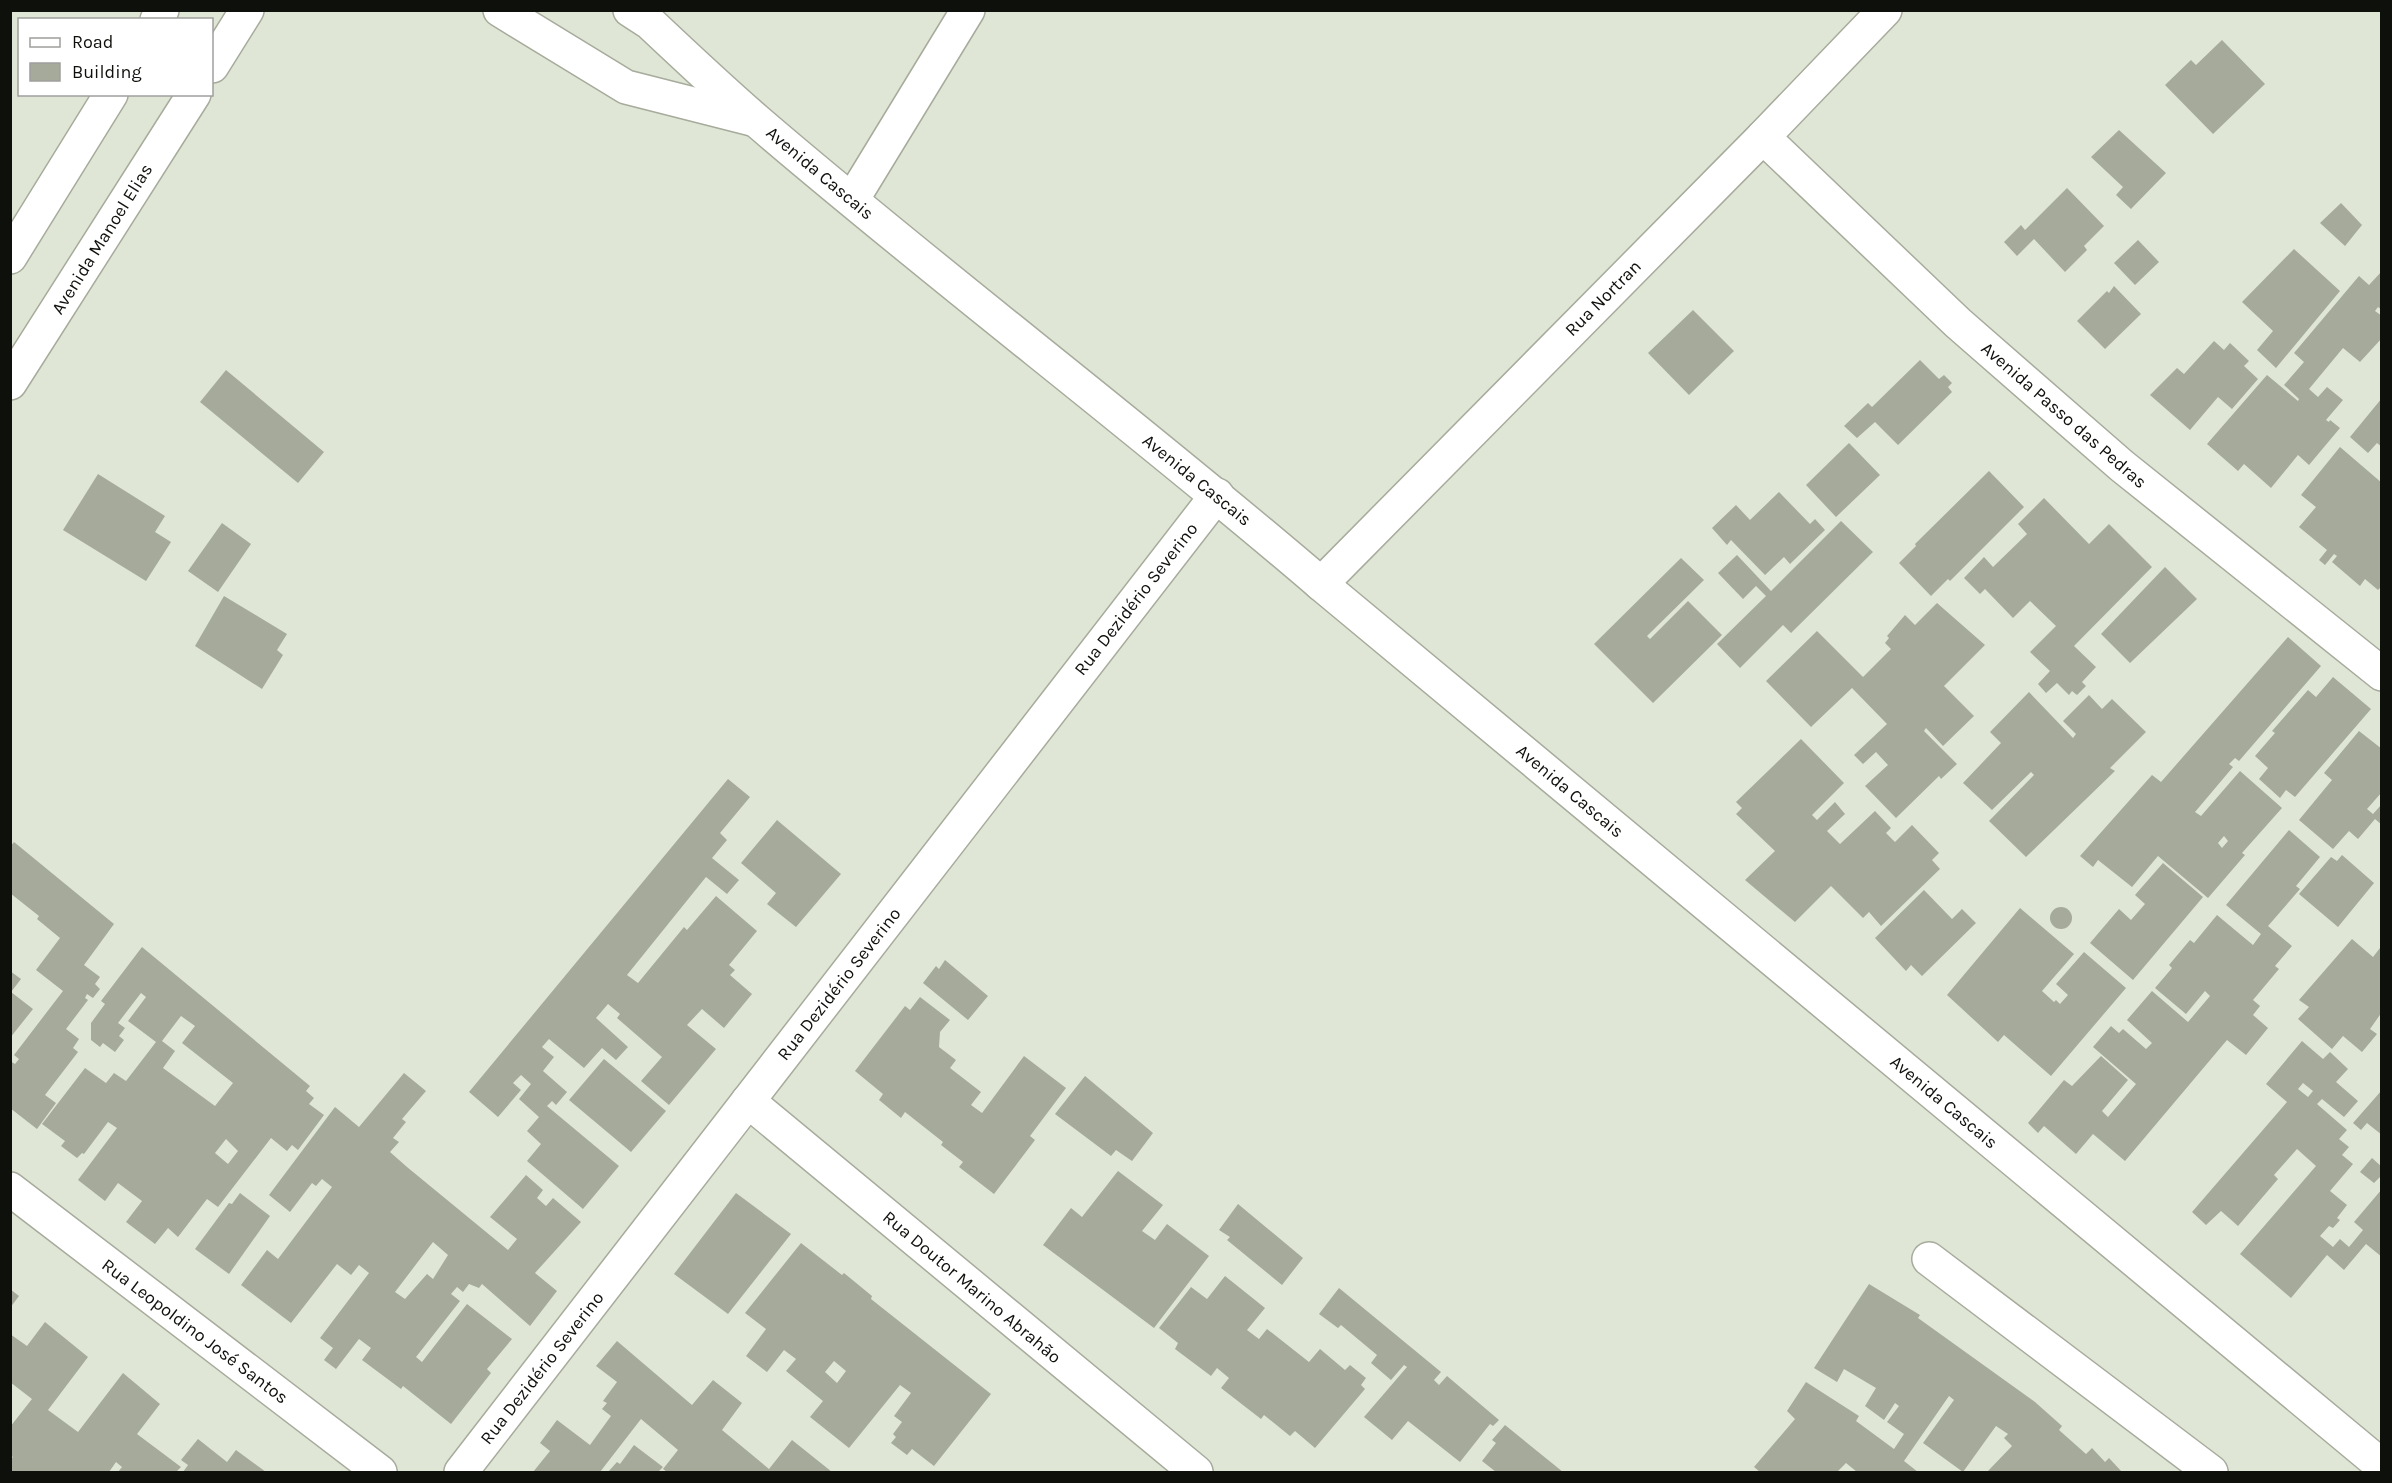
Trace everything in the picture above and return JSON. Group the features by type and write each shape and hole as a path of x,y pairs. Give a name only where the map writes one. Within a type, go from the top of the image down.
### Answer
{"street":[{"path":"213,64 247,10"},
{"name":"Avenida Cascais","path":"500,10 626,87 756,120"},
{"name":"Avenida Cascais","path":"630,10 650,23 756,120 1217,495 2376,1467"},
{"path":"852,200 968,10"},
{"name":"Rua Nortran","path":"1321,584 1763,137 1877,13"},
{"path":"10,257 110,96"},
{"name":"Avenida Manoel Elias","path":"10,383 193,96"},
{"name":"Avenida Passo das Pedras","path":"1763,137 1958,323 2087,436 2382,674"},
{"name":"Rua Dezidério Severino","path":"461,1473 1217,495"},
{"name":"Rua Doutor Marino Abrahão","path":"748,1101 1196,1473"},
{"name":"Rua Leopoldino José Santos","path":"10,1190 380,1473"},
{"path":"1929,1259 2211,1473"}],"building":[{"path":"2222,40 2265,84 2213,134 2165,85 2191,60 2196,65"},
{"path":"2119,130 2166,173 2131,209 2116,195 2123,187 2091,157"},
{"path":"2067,188 2104,226 2084,246 2087,250 2065,272 2034,239 2017,256 2004,242 2021,225 2025,230"},
{"path":"2341,203 2362,225 2345,246 2320,223"},
{"path":"2138,240 2159,262 2135,285 2114,263"},
{"path":"2294,249 2340,291 2276,368 2257,350 2273,331 2242,302"},
{"path":"2382,271 2382,310 2378,307 2375,311 2382,316 2382,338 2360,362 2343,348 2309,389 2318,397 2327,387 2343,400 2326,420 2329,422 2330,420 2340,428 2309,465 2298,455 2271,488 2244,464 2238,471 2207,444 2267,375 2298,401 2299,399 2284,385 2304,362 2294,353 2359,276 2369,285"},
{"path":"2114,286 2141,314 2105,349 2077,321"},
{"path":"1693,310 1734,351 1689,395 1648,353"},
{"path":"2214,341 2224,350 2230,343 2249,361 2244,366 2258,379 2232,409 2218,397 2190,430 2150,395 2177,368 2184,374"},
{"path":"1920,360 1939,379 1944,375 1952,383 1948,387 1952,392 1898,445 1875,422 1857,438 1844,426 1868,403 1872,407"},
{"path":"226,370 324,452 298,483 200,402"},
{"path":"2382,398 2382,447 2377,443 2368,453 2350,437"},
{"path":"1849,443 1880,475 1836,517 1806,485"},
{"path":"2340,447 2382,483 2382,586 2378,590 2365,579 2360,586 2332,562 2337,556 2334,554 2325,565 2319,560 2327,550 2299,527 2316,507 2301,495"},
{"path":"1989,471 2024,507 1950,581 1948,579 1931,596 1899,563 1916,546 1915,544"},
{"path":"98,474 165,516 155,532 171,542 146,581 63,530"},
{"path":"1779,492 1810,524 1815,519 1825,530 1790,564 1784,557 1765,575 1731,540 1727,545 1712,528 1736,505 1750,520"},
{"path":"2044,498 2089,544 2109,524 2152,567 2074,646 2096,667 2082,682 2086,686 2077,695 2072,691 2069,695 2057,683 2046,693 2038,684 2050,671 2030,652 2056,626 2030,601 2013,618 1985,589 1980,594 1964,578 1984,557 1993,567 2027,534 2018,524"},
{"path":"1841,521 1873,552 1791,633 1783,625 1740,668 1717,644 1766,596 1756,586 1743,599 1718,573 1737,555 1771,591"},
{"path":"222,523 251,544 218,592 188,571"},
{"path":"1681,558 1704,580 1647,636 1650,639 1688,601 1722,635 1653,703 1594,644"},
{"path":"2165,567 2197,599 2130,663 2101,634"},
{"path":"224,596 287,634 277,650 283,655 262,689 195,646"},
{"path":"1937,603 1985,645 1944,686 1974,716 1943,746 1926,728 1924,731 1957,764 1941,779 1939,776 1896,818 1865,786 1888,765 1876,752 1863,764 1854,755 1887,724 1852,688 1811,727 1766,681 1817,631 1863,677 1891,649 1885,643 1889,638 1887,636 1905,615 1915,625"},
{"path":"2288,637 2321,666 2239,761 2235,758 2229,764 2233,767 2195,812 2201,816 2240,771 2282,808 2242,853 2245,855 2208,898 2158,856 2132,887 2098,860 2093,867 2080,856 2152,775 2161,782","holes":["2224,836 2228,841 2222,848 2218,843"]},
{"path":"2333,677 2371,709 2295,797 2286,790 2280,798 2259,779 2268,768 2255,756 2275,733 2272,731 2308,690 2316,697"},
{"path":"2029,692 2073,738 2076,734 2063,721 2089,695 2102,709 2112,699 2146,732 2110,768 2115,771 2026,857 1989,821 2034,775 2031,772 1992,810 1963,783 2001,743 1990,732"},
{"path":"2359,731 2382,749 2382,792 2367,809 2373,814 2382,804 2382,825 2375,819 2358,839 2349,831 2333,849 2299,820 2332,780 2324,773"},
{"path":"1801,739 1844,783 1812,815 1817,820 1835,802 1845,814 1827,831 1840,844 1875,811 1891,828 1886,833 1895,842 1912,825 1939,853 1932,860 1940,869 1881,926 1869,912 1863,918 1831,886 1795,922 1745,880 1775,851 1736,814 1742,808 1736,802"},
{"path":"728,779 750,797 720,833 727,840 712,858 739,880 727,894 706,877 627,975 638,983 684,927 687,930 716,896 757,931 729,965 735,970 730,975 752,994 724,1028 702,1009 687,1025 716,1049 669,1105 641,1081 662,1057 617,1018 620,1014 608,1004 596,1018 628,1047 616,1060 602,1048 584,1068 549,1039 542,1047 554,1057 543,1071 567,1092 556,1105 552,1101 547,1106 619,1166 583,1209 527,1161 541,1144 527,1131 539,1117 519,1099 531,1084 521,1075 513,1083 521,1090 498,1117 469,1092"},
{"path":"777,820 841,874 796,927 767,904 776,893 741,863"},
{"path":"2289,830 2320,857 2296,886 2300,889 2268,926 2292,946 2275,966 2279,969 2253,1000 2260,1006 2253,1015 2268,1028 2246,1055 2227,1040 2125,1161 2093,1134 2076,1154 2044,1126 2038,1133 2028,1123 2064,1080 2072,1086 2101,1056 2128,1080 2102,1111 2108,1117 2136,1084 2093,1047 2111,1026 2119,1033 2123,1029 2146,1049 2152,1043 2127,1020 2152,991 2188,1022 2210,996 2205,991 2186,1014 2155,988 2172,968 2169,965 2190,940 2194,943 2217,915 2253,945 2261,934 2226,905"},
{"path":"14,842 114,924 84,965 100,977 95,984 100,989 93,998 87,994 85,998 88,1000 66,1029 79,1039 73,1048 78,1052 45,1095 56,1103 37,1129 10,1108 10,1061 15,1064 19,1059 14,1055 63,991 36,970 60,938 37,919 39,916 10,893 10,847"},
{"path":"2342,855 2374,883 2338,927 2299,894 2331,857 2337,861"},
{"path":"2163,863 2203,897 2133,980 2090,943 2119,909 2131,920 2145,904 2135,895"},
{"path":"1924,890 1952,919 1962,909 1976,923 1922,976 1911,965 1906,971 1875,938"},
{"path":"2061,907 2069,910 2072,918 2069,926 2061,929 2053,926 2050,918 2053,910"},
{"path":"2020,908 2074,954 2042,991 2054,1002 2056,1000 2060,1004 2068,995 2056,984 2084,952 2126,988 2051,1076 2004,1035 1998,1042 1947,995"},
{"path":"2352,939 2373,957 2380,948 2382,949 2382,1012 2370,1029 2377,1034 2362,1052 2343,1036 2332,1049 2298,1019 2309,1007 2299,1000"},
{"path":"142,947 310,1086 306,1091 314,1098 309,1104 324,1115 298,1150 292,1145 287,1151 271,1138 218,1207 207,1199 178,1237 168,1228 155,1244 126,1222 142,1201 118,1183 105,1201 78,1180 117,1128 108,1122 84,1154 82,1153 77,1158 61,1146 65,1141 42,1124 85,1068 106,1083 114,1073 126,1081 156,1042 128,1021 146,997 141,993 118,1023 125,1028 119,1036 124,1040 115,1052 103,1043 100,1047 91,1040 91,1023 105,1004 101,1001","holes":["181,1016 195,1026 182,1043 233,1083 215,1106 163,1068 175,1051 162,1041","226,1139 238,1151 228,1164 215,1153"]},
{"path":"945,960 988,996 968,1020 923,983 936,966 939,969"},
{"path":"10,971 21,979 11,992 33,1009 10,1038"},
{"path":"920,997 950,1020 940,1032 939,1047 956,1060 950,1068 981,1092 971,1105 982,1113 1024,1056 1066,1088 1030,1136 1035,1140 994,1194 959,1167 963,1162 941,1145 943,1142 905,1112 901,1118 879,1100 883,1094 855,1071 905,1006 910,1010"},
{"path":"2302,1041 2323,1059 2330,1052 2348,1069 2336,1082 2358,1101 2344,1117 2322,1099 2317,1104 2347,1130 2339,1139 2349,1147 2342,1155 2353,1164 2330,1191 2347,1205 2337,1218 2340,1220 2333,1228 2329,1226 2320,1236 2333,1247 2340,1239 2349,1247 2363,1230 2354,1222 2382,1189 2382,1257 2366,1244 2344,1270 2327,1255 2291,1298 2240,1254 2316,1166 2297,1149 2274,1175 2278,1179 2238,1226 2221,1211 2206,1225 2192,1212 2287,1102 2266,1084","holes":["2303,1083 2313,1091 2308,1097 2298,1089"]},
{"path":"604,1059 666,1111 631,1152 569,1100"},
{"path":"404,1073 426,1091 402,1119 406,1122 393,1138 399,1142 390,1152 407,1167 508,1250 517,1239 490,1217 526,1175 543,1190 537,1198 546,1206 553,1198 581,1222 535,1273 557,1291 530,1326 482,1284 479,1288 469,1284 463,1292 457,1287 451,1294 460,1301 416,1357 422,1362 467,1304 512,1339 487,1369 491,1373 451,1424 403,1386 401,1389 362,1360 371,1348 359,1339 336,1369 324,1360 333,1348 320,1338 369,1273 359,1265 351,1275 337,1264 291,1323 241,1285 267,1250 278,1259 332,1187 322,1179 316,1186 312,1183 290,1212 269,1195 335,1107 359,1127","holes":["433,1242 448,1255 433,1279 427,1274 405,1299 395,1292"]},
{"path":"1085,1076 1153,1133 1132,1161 1116,1150 1111,1156 1055,1114"},
{"path":"2382,1090 2382,1135 2367,1123 2361,1130 2353,1123"},
{"path":"2372,1158 2382,1167 2382,1175 2374,1183 2360,1172"},
{"path":"1118,1171 1163,1205 1142,1231 1155,1240 1167,1224 1209,1256 1154,1328 1043,1245 1071,1208 1082,1217"},
{"path":"240,1193 270,1216 229,1274 195,1249 229,1203 232,1204"},
{"path":"736,1193 791,1234 728,1314 674,1274"},
{"path":"1238,1204 1303,1258 1282,1285 1227,1240 1230,1237 1219,1230"},
{"path":"801,1243 842,1275 844,1273 872,1296 871,1299 991,1394 934,1466 912,1449 907,1455 891,1443 896,1437 893,1434 902,1422 894,1416 911,1393 900,1385 849,1448 810,1417 823,1401 786,1371 796,1359 784,1350 767,1372 746,1356 766,1329 745,1313","holes":["834,1361 846,1371 837,1383 825,1372"]},
{"path":"1225,1276 1265,1308 1247,1330 1259,1339 1267,1329 1309,1362 1320,1349 1345,1370 1350,1365 1366,1378 1361,1385 1365,1389 1315,1448 1295,1431 1290,1436 1264,1415 1261,1419 1221,1388 1229,1378 1217,1368 1211,1376 1175,1349 1178,1343 1159,1328 1191,1287 1207,1299"},
{"path":"1869,1284 1920,1315 1918,1318 2035,1402 2062,1426 2059,1430 2086,1454 2092,1448 2105,1462 2109,1458 2122,1472 1987,1472 2012,1446 2004,1438 2008,1434 1996,1426 1963,1472 1923,1443 1954,1400 1949,1396 1904,1461 1918,1472 1857,1472 1846,1463 1837,1472 1760,1472 1754,1467 1795,1419 1787,1411 1806,1382 1859,1416 1856,1421 1894,1449 1904,1434 1887,1422 1899,1406 1895,1403 1884,1420 1865,1406 1876,1388 1844,1369 1837,1382 1814,1368"},
{"path":"1339,1288 1441,1372 1434,1380 1439,1385 1447,1376 1499,1420 1493,1426 1490,1424 1460,1462 1408,1421 1392,1440 1364,1417 1407,1367 1404,1365 1391,1380 1371,1363 1377,1355 1341,1325 1338,1328 1319,1314"},
{"path":"10,1289 19,1296 10,1308"},
{"path":"45,1322 88,1357 48,1410 78,1432 123,1373 160,1404 137,1434 181,1467 176,1472 118,1472 122,1467 116,1462 109,1472 10,1472 10,1460 13,1457 10,1455 10,1427 32,1399 10,1382 10,1334 27,1346"},
{"path":"617,1341 692,1405 713,1380 742,1403 722,1430 769,1469 792,1440 832,1472 667,1472 663,1469 678,1450 641,1419 600,1472 533,1472 550,1451 540,1443 557,1420 590,1445 611,1416 602,1409 607,1403 603,1401 617,1382 596,1366"},
{"path":"1505,1425 1563,1472 1496,1472 1482,1461 1496,1443 1492,1440"},
{"path":"198,1439 227,1462 236,1450 266,1472 183,1472 188,1465 181,1460"},
{"path":"634,1445 663,1467 658,1472 608,1472 617,1462 620,1464"}]}
